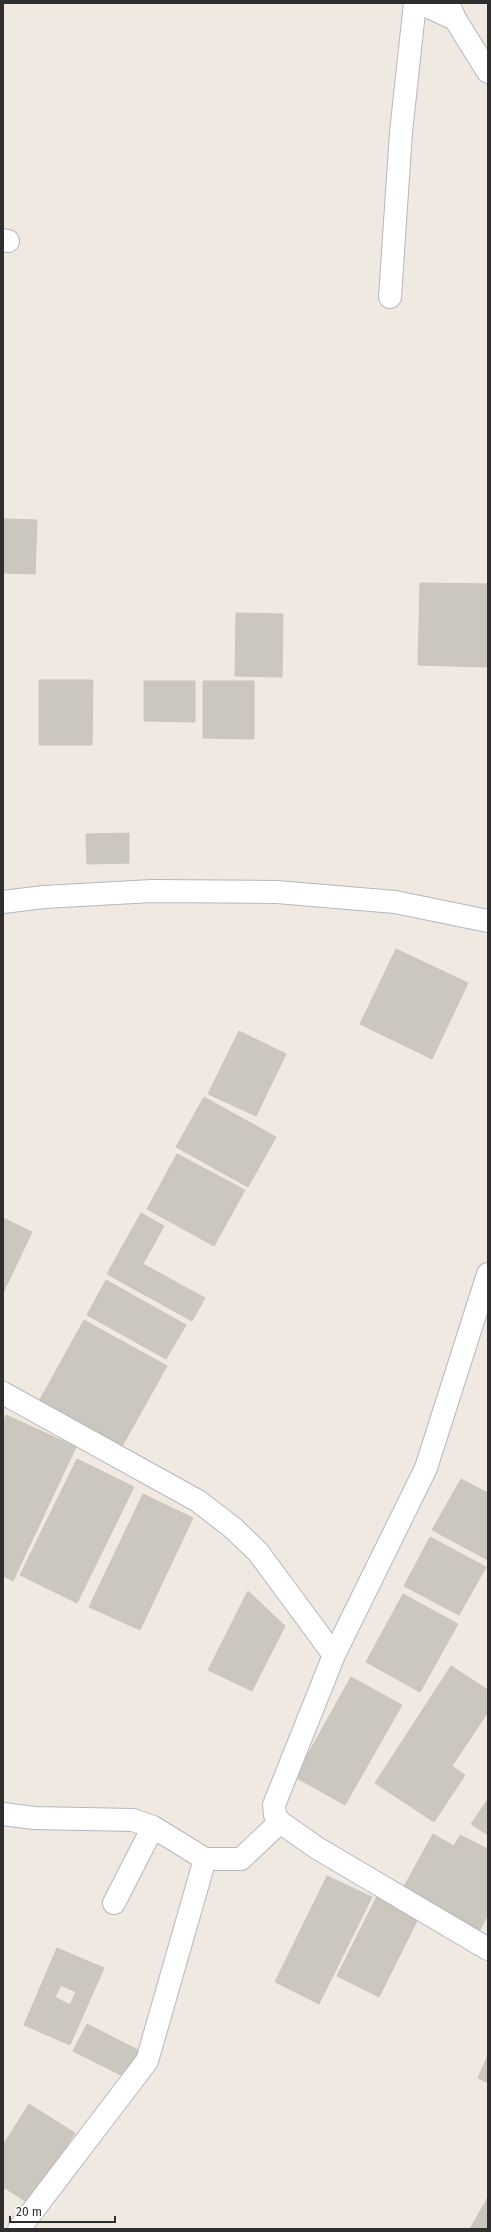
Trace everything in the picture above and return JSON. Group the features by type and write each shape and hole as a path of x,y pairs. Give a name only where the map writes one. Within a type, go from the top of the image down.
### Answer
{"street":[{"path":"390,297 401,132 415,3"},
{"path":"420,3 451,11 488,72"},
{"path":"3,902 44,897 152,891 277,892 395,902 488,921"},
{"path":"488,1274 426,1468 334,1655 274,1805 275,1815 280,1822 317,1848 488,1949"},
{"path":"3,1393 198,1501 233,1528 258,1552 334,1655"},
{"path":"3,1814 34,1818 133,1820 153,1827 205,1859 241,1859 280,1822"},
{"path":"114,1903 153,1827"},
{"path":"19,2229 147,2061 205,1859"}],"building":[{"path":"3,519 37,520 35,574 3,573"},
{"path":"420,583 488,584 488,667 418,665"},
{"path":"236,613 283,614 282,677 235,676"},
{"path":"39,680 93,680 92,745 39,745"},
{"path":"144,681 195,681 195,722 144,721"},
{"path":"203,681 254,681 254,739 203,738"},
{"path":"129,833 129,863 87,864 86,834"},
{"path":"396,949 468,983 432,1059 360,1024"},
{"path":"239,1031 286,1054 256,1116 208,1094"},
{"path":"204,1097 276,1137 248,1187 176,1147"},
{"path":"177,1154 245,1190 214,1246 147,1209"},
{"path":"141,1213 164,1226 143,1264 205,1298 192,1321 107,1274"},
{"path":"3,1218 32,1232 3,1293"},
{"path":"106,1280 186,1325 166,1359 87,1315"},
{"path":"84,1320 167,1366 120,1450 37,1405"},
{"path":"6,1415 76,1447 13,1581 3,1576 3,1423"},
{"path":"77,1459 134,1487 77,1603 20,1575"},
{"path":"461,1479 488,1493 488,1560 432,1530"},
{"path":"143,1494 193,1518 140,1630 89,1607"},
{"path":"430,1537 486,1567 459,1615 404,1586"},
{"path":"248,1591 285,1626 252,1691 208,1670"},
{"path":"403,1594 458,1624 420,1692 366,1662"},
{"path":"451,1666 488,1690 488,1712 452,1766 465,1775 434,1822 375,1783"},
{"path":"351,1677 402,1705 345,1805 295,1777"},
{"path":"488,1799 488,1835 471,1824"},
{"path":"433,1834 454,1846 460,1835 488,1849 488,1914 479,1932 402,1890"},
{"path":"327,1876 372,1897 319,2004 275,1982"},
{"path":"377,1896 419,1917 379,1997 337,1976"},
{"path":"57,1948 104,1968 70,2045 24,2025","holes":["61,1985 76,1992 70,2005 55,1997"]},
{"path":"87,2024 142,2052 129,2079 73,2051"},
{"path":"488,2055 488,2083 478,2078"},
{"path":"29,2104 75,2133 30,2204 3,2187 3,2145"},
{"path":"488,2197 488,2229 470,2229"}]}
